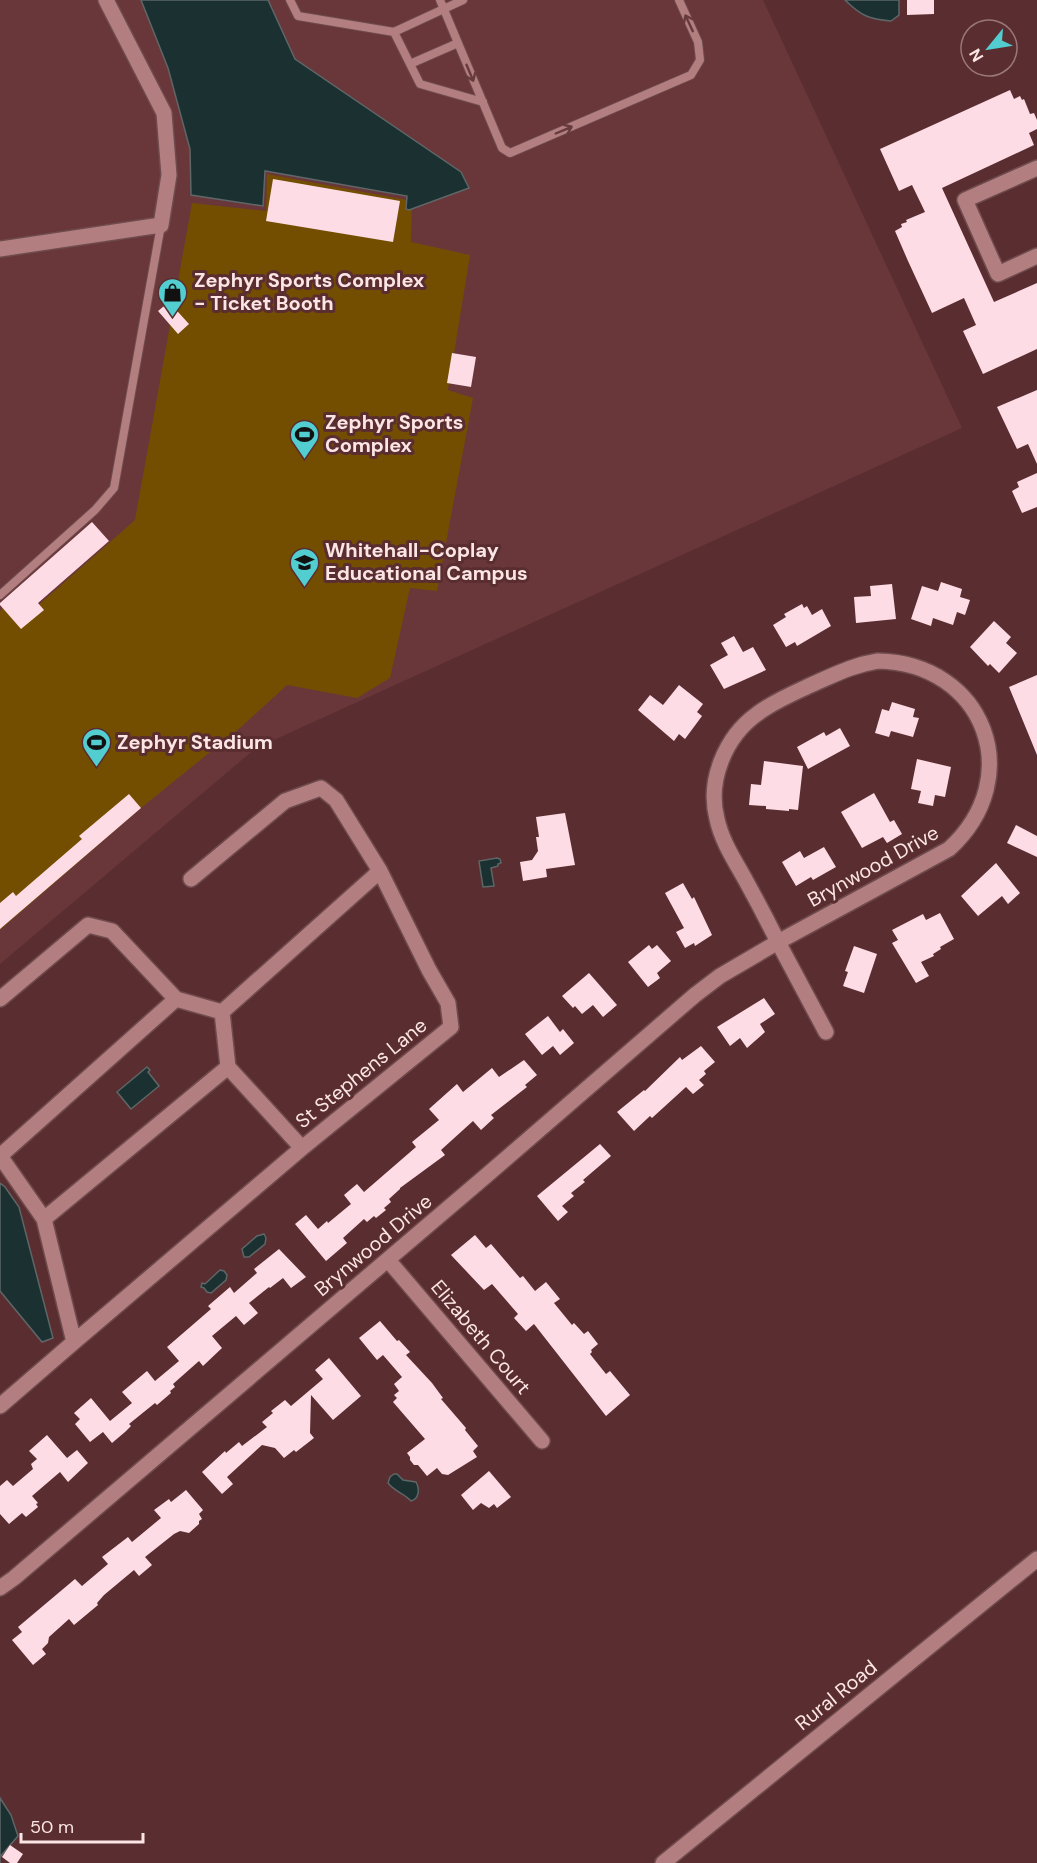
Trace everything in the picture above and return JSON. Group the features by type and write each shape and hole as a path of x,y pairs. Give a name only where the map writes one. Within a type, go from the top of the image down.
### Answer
{"street":[{"path":"0,249 161,225 169,175 164,113 106,0"},
{"path":"1037,168 965,200 998,273 1037,256"},
{"name":"Brynwood Drive","path":"0,1588 388,1260 695,995 720,976 778,942 950,849 963,837 983,804 989,783 989,750 983,729 974,710 963,695 946,681 930,671 896,661 856,665 771,705 742,726 721,760 716,777 714,795 716,817 722,838 778,942 826,1032"},
{"name":"St Stephens Lane","path":"0,1407 302,1148 451,1027 448,1003 380,871 336,801 321,788 285,801 191,879"},
{"path":"222,1012 380,871"},
{"path":"0,999 88,926 112,931 176,999 222,1012"},
{"path":"74,1342 44,1219 0,1156 176,999"},
{"path":"44,1219 228,1067 222,1012"},
{"name":"St Stephens Lane","path":"228,1067 302,1148"},
{"name":"Elizabeth Court","path":"388,1260 542,1441"},
{"name":"Rural Road","path":"663,1863 1037,1559"}],"lane":[{"path":"290,0 298,16 394,32 463,0"},
{"path":"440,0 502,148 510,153 691,75 700,60 698,42 679,0"},
{"path":"394,32 420,84 483,102"},
{"path":"410,64 458,43"},
{"path":"0,594 95,510 114,488 161,225"}],"shaded area":[{"name":"Whitehall-Coplay Educational Campus","path":"0,0 763,0 962,428 256,748 0,964"},
{"name":"Zephyr Sports Complex","path":"267,174 412,201 411,242 470,255 448,390 473,398 437,591 410,588 390,678 357,698 287,685 241,727 141,808 0,930 0,611 3,608 17,624 135,520 192,203 266,211"}],"water":[{"path":"141,0 268,0 295,59 461,172 469,188 409,210 406,209 407,196 265,171 263,206 191,195 190,149 168,68"},
{"path":"845,0 899,0 899,15 891,21 871,18 856,10"},
{"path":"497,858 501,863 491,868 494,886 483,887 479,861"},
{"path":"147,1067 150,1070 148,1072 159,1086 131,1109 117,1092"},
{"path":"0,1183 19,1207 53,1338 42,1342 0,1291"},
{"path":"264,1234 265,1244 249,1257 244,1257 242,1249 257,1236"},
{"path":"220,1270 227,1275 226,1280 211,1293 207,1292 201,1287 202,1283 205,1284"},
{"path":"394,1474 403,1480 416,1482 418,1493 414,1500 411,1501 388,1483"},
{"path":"0,1798 11,1815 18,1836 0,1857"}],"building":[{"path":"907,0 934,0 934,14 907,15"},
{"path":"1010,90 1014,99 1020,96 1022,100 1024,99 1030,114 1034,113 1037,129 1029,133 1034,145 942,188 994,302 1037,283 1037,349 983,374 963,331 976,325 964,298 932,313 908,261 895,231 902,227 901,224 907,222 906,220 925,212 912,185 899,191 880,149"},
{"path":"273,179 400,201 393,242 266,221"},
{"name":"Zephyr Sports Complex - Ticket Booth","path":"169,302 189,324 178,334 158,311"},
{"path":"452,353 476,357 471,387 447,383"},
{"path":"1037,390 1037,464 1028,444 1017,449 997,407"},
{"path":"1037,473 1037,507 1022,513 1012,491 1019,487 1017,482"},
{"path":"92,522 109,541 38,603 44,610 21,629 0,603"},
{"path":"941,582 962,589 960,597 970,600 965,615 957,612 953,625 933,618 931,626 911,619 922,586 938,591"},
{"path":"892,584 896,619 856,623 854,597 871,596 870,586"},
{"path":"802,604 804,608 807,606 812,615 822,609 831,626 797,646 795,642 786,647 773,625 786,617 784,614"},
{"path":"994,621 1011,637 1006,643 1017,653 999,673 990,664 988,666 970,647"},
{"path":"734,636 743,652 753,647 766,670 724,689 710,665 728,655 721,643"},
{"path":"1037,675 1037,755 1009,687"},
{"path":"679,685 703,704 697,712 702,716 685,739 679,734 674,741 638,710 650,695 663,705"},
{"path":"892,702 915,709 913,717 919,718 913,737 891,731 889,737 875,733 882,709 889,711"},
{"path":"840,728 850,746 808,769 797,747 824,732 826,736"},
{"path":"917,759 951,767 945,797 935,795 933,806 918,803 921,791 911,789"},
{"path":"764,761 803,766 798,810 766,809 766,806 749,805 751,784 761,785"},
{"path":"874,793 890,822 894,820 902,834 887,843 883,837 862,848 841,812"},
{"path":"129,794 141,808 0,929 0,903 13,892 16,896 82,839 79,836"},
{"path":"565,813 575,865 546,869 547,877 523,881 520,862 532,860 538,851 536,837 539,837 536,817"},
{"path":"1016,825 1037,836 1037,857 1007,843"},
{"path":"824,847 836,867 813,880 811,877 796,886 782,862 800,851 804,858"},
{"path":"996,863 1020,893 1008,904 1002,896 978,916 961,896"},
{"path":"683,883 692,899 694,897 712,935 695,946 694,943 685,948 676,932 684,928 665,893"},
{"path":"940,913 954,939 940,947 941,949 933,954 934,956 921,962 929,976 916,983 892,943 898,940 892,930 923,914 926,920"},
{"path":"649,945 652,949 657,945 671,961 657,973 660,978 648,987 628,962"},
{"path":"854,946 877,954 864,993 843,986 848,972 845,971"},
{"path":"589,973 617,1005 603,1017 593,1005 582,1014 562,996"},
{"path":"764,998 775,1014 760,1024 765,1032 747,1048 740,1038 730,1046 717,1027"},
{"path":"548,1016 560,1032 563,1029 574,1043 560,1055 553,1046 542,1055 525,1034"},
{"path":"701,1046 715,1062 704,1071 706,1074 699,1080 704,1085 693,1094 686,1087 634,1131 617,1112 645,1091 680,1057 682,1060"},
{"path":"524,1060 537,1075 525,1085 527,1087 491,1115 494,1118 481,1130 473,1121 441,1150 445,1155 400,1188 389,1199 391,1202 384,1208 386,1210 376,1218 374,1216 367,1222 364,1219 343,1238 347,1243 326,1261 295,1224 306,1215 318,1229 351,1204 344,1195 357,1184 364,1192 416,1147 412,1142 439,1120 429,1109 457,1084 463,1092 492,1068 499,1077"},
{"path":"600,1144 611,1156 571,1193 574,1196 562,1206 568,1212 558,1221 537,1196"},
{"path":"475,1235 486,1248 491,1244 520,1278 523,1276 535,1291 546,1282 560,1299 554,1303 572,1325 574,1323 584,1334 588,1331 598,1344 590,1354 606,1374 610,1371 630,1395 606,1416 534,1324 526,1331 514,1318 518,1314 492,1284 484,1290 451,1255"},
{"path":"279,1249 306,1277 291,1288 283,1278 269,1287 249,1303 258,1313 244,1325 236,1316 212,1336 222,1348 203,1366 199,1361 173,1384 175,1387 170,1391 171,1393 129,1424 131,1426 112,1443 103,1432 90,1442 75,1424 80,1419 74,1413 91,1398 110,1421 132,1403 122,1392 147,1371 155,1381 179,1361 167,1347 211,1309 208,1306 230,1287 234,1293 257,1273 254,1269"},
{"path":"380,1321 410,1352 406,1355 432,1383 443,1398 441,1399 478,1446 473,1451 477,1457 448,1475 442,1474 437,1468 427,1476 418,1465 414,1465 410,1460 407,1453 425,1439 393,1402 397,1398 394,1395 399,1391 394,1384 402,1377 383,1355 377,1360 359,1338"},
{"path":"329,1358 361,1396 333,1420 311,1395 310,1433 314,1438 284,1458 275,1448 262,1445 227,1477 233,1484 222,1494 202,1472 225,1451 226,1453 239,1442 242,1446 267,1427 262,1422 285,1400 291,1406 323,1379 315,1370"},
{"path":"47,1435 67,1458 77,1450 88,1463 68,1482 60,1472 32,1496 38,1503 36,1504 38,1507 26,1517 22,1513 9,1524 0,1514 0,1486 7,1480 13,1486 33,1469 31,1464 37,1459 29,1451"},
{"path":"489,1471 511,1497 497,1508 494,1504 489,1508 481,1503 473,1510 461,1495"},
{"path":"186,1490 203,1510 199,1514 202,1519 199,1524 189,1533 180,1531 174,1534 145,1557 152,1565 139,1576 134,1570 104,1595 97,1603 98,1605 74,1625 69,1619 49,1637 48,1643 42,1649 46,1654 33,1665 12,1640 22,1632 18,1627 75,1579 82,1586 108,1564 102,1557 128,1537 132,1542 161,1518 154,1510 169,1499 171,1502"},
{"path":"10,1845 23,1854 17,1863 10,1863 2,1857"}],"place":[{"name":"Zephyr Sports Complex - Ticket Booth","path":"173,318"},
{"name":"Zephyr Sports Complex","path":"304,460"},
{"name":"Whitehall-Coplay Educational Campus","path":"304,588"},
{"name":"Zephyr Stadium","path":"96,768"}]}
